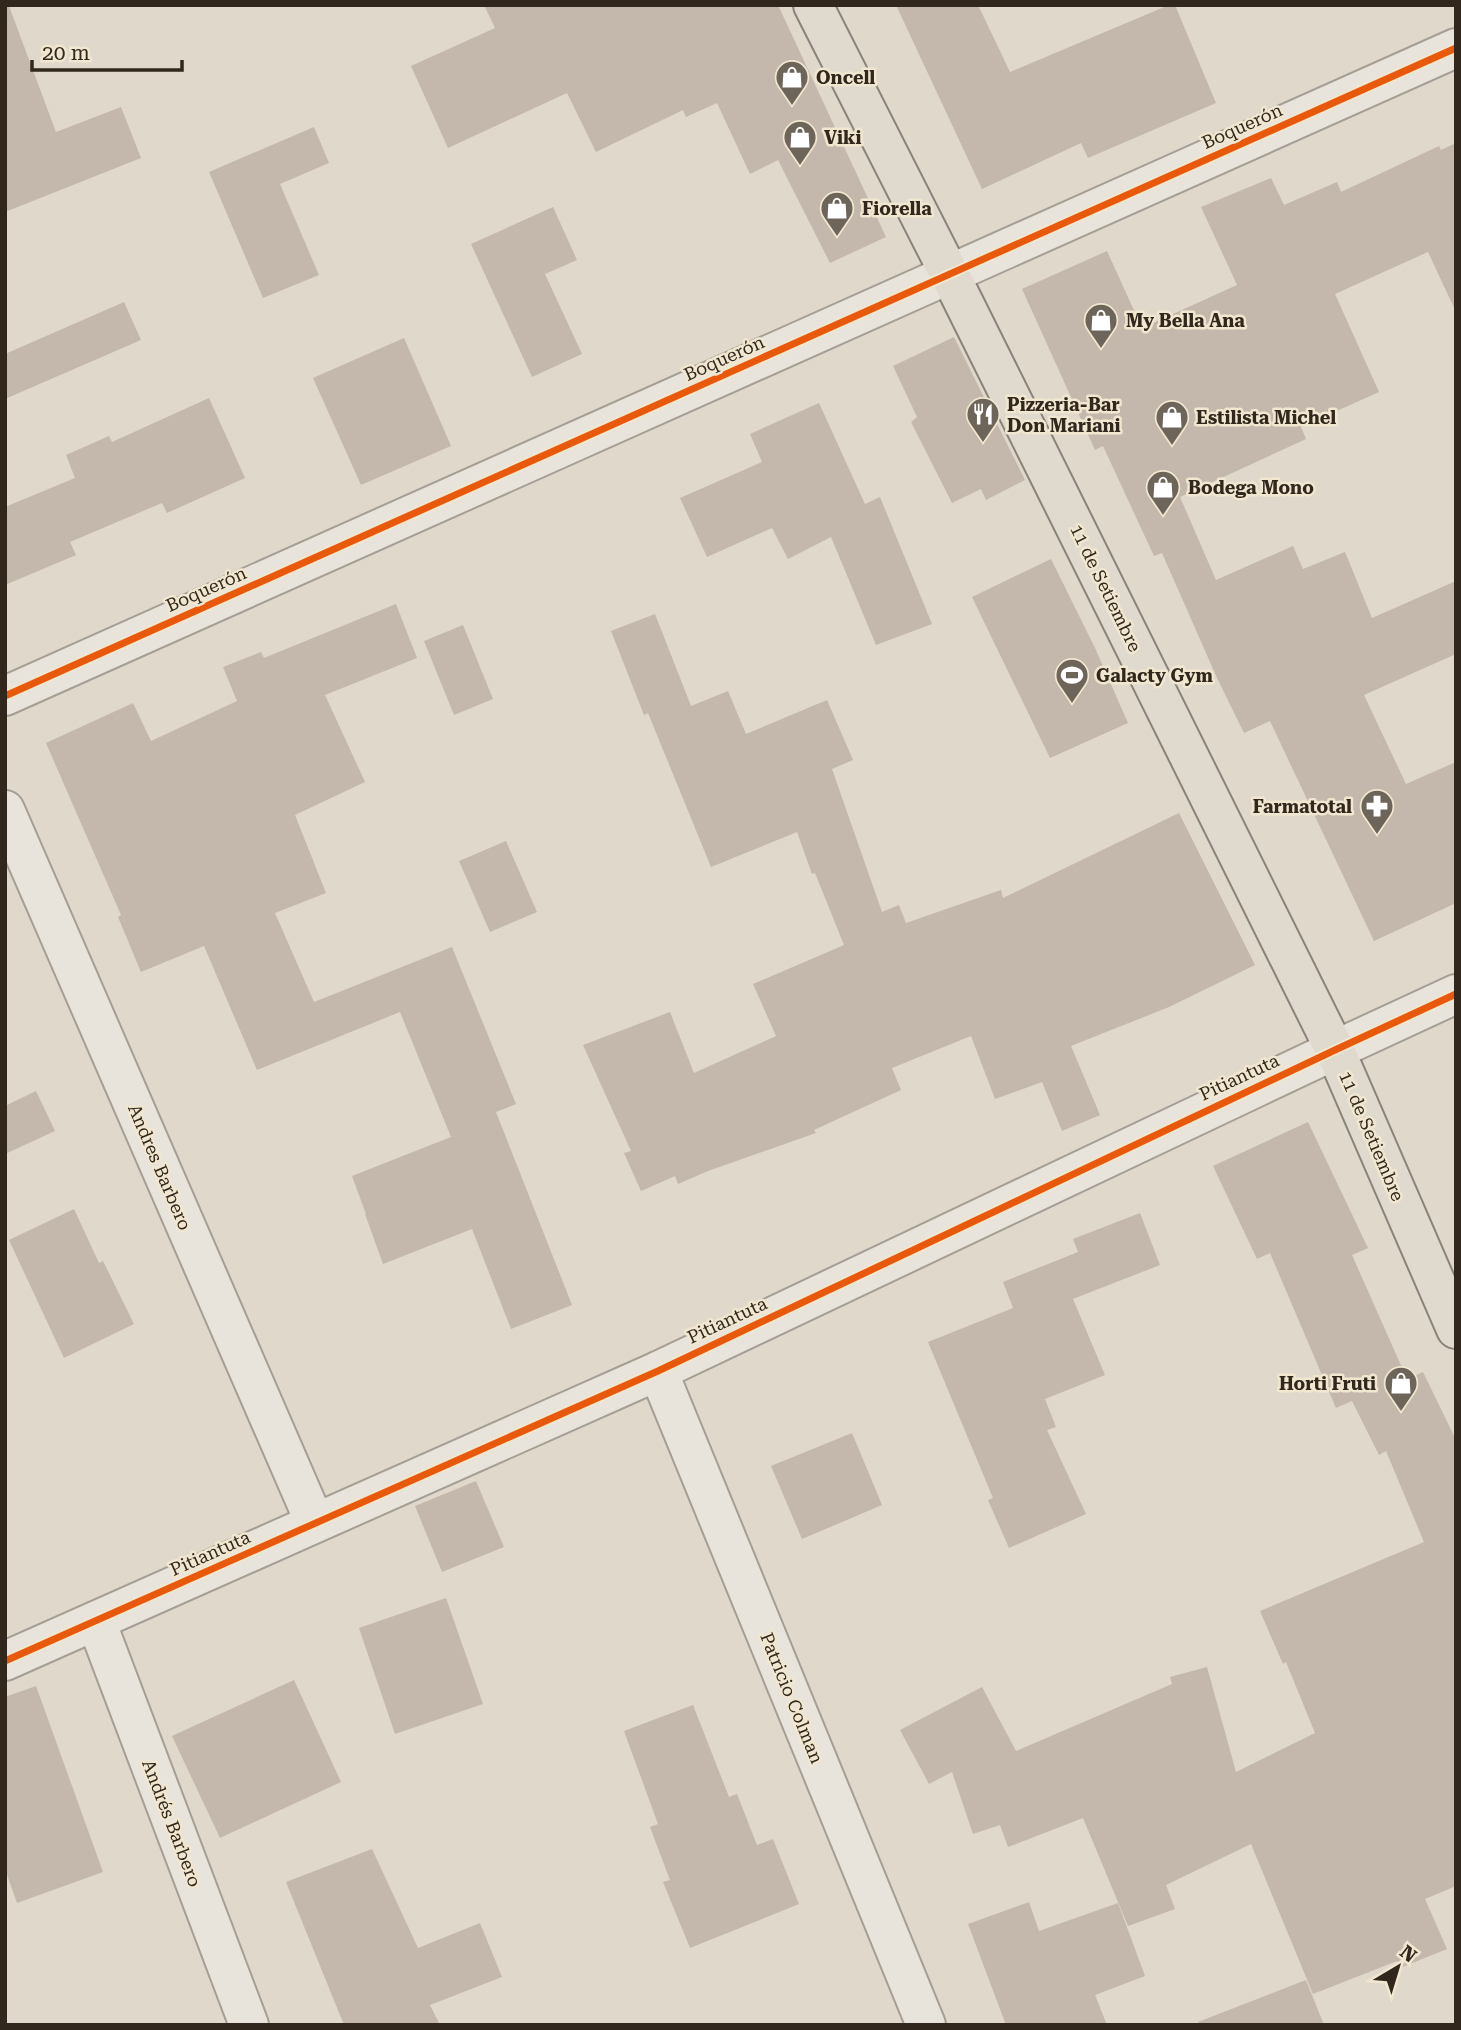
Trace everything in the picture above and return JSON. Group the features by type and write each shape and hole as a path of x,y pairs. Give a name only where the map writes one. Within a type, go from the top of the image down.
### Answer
{"main road":[{"name":"11 de Setiembre","path":"813,5 1335,1050 1456,1329"}],"street":[{"name":"Boquerón","path":"5,696 1456,48"},
{"name":"Andres Barbero","path":"5,810 315,1523"},
{"name":"Pitiantuta","path":"5,1661 658,1371 1456,994"},
{"name":"Patricio Colman","path":"658,1371 926,2025"},
{"name":"Andrés Barbero","path":"96,1621 249,2025"}],"building":[{"path":"484,5 778,5 886,237 830,263 778,160 750,174 717,103 686,117 683,110 596,152 567,93 448,148 411,66 495,28"},
{"path":"896,5 978,5 1010,72 1169,5 1175,5 1216,103 1088,158 1081,143 982,189"},
{"path":"9,6 56,132 121,107 141,158 5,212 5,7"},
{"path":"314,127 329,163 280,184 319,275 263,298 209,172"},
{"path":"1456,143 1456,312 1428,252 1335,294 1379,392 1301,427 1306,439 1180,497 1216,580 1293,546 1303,569 1345,552 1372,618 1456,581 1456,654 1364,695 1406,784 1456,762 1456,903 1374,941 1270,721 1244,733 1162,553 1154,556 1103,446 1095,450 1022,289 1107,251 1142,328 1237,285 1201,207 1271,178 1284,205 1337,182 1341,192 1439,146 1441,150"},
{"path":"553,207 577,260 545,274 582,354 532,377 471,244"},
{"path":"124,302 141,340 5,399 5,354"},
{"path":"954,337 1025,480 986,500 981,489 952,503 911,422 917,417 893,366"},
{"path":"404,338 451,446 361,485 313,378"},
{"path":"209,398 245,478 167,513 162,503 70,542 76,555 5,585 5,507 75,478 66,455 109,436 112,442"},
{"path":"819,403 865,504 880,497 932,624 876,645 831,537 788,559 772,528 707,557 680,498 762,462 750,434"},
{"path":"1051,559 1128,723 1050,758 972,597"},
{"path":"396,604 417,658 325,695 365,782 295,815 326,893 275,913 314,1002 452,947 516,1104 496,1112 572,1305 511,1329 472,1229 383,1264 365,1214 352,1176 451,1137 400,1012 257,1070 204,946 141,972 118,917 121,915 46,743 133,703 151,741 237,701 223,667 261,652 264,658"},
{"path":"655,614 691,706 728,691 746,734 827,700 853,760 832,769 882,912 899,905 906,923 1001,890 1003,898 1179,813 1255,965 1169,1007 1071,1046 1100,1115 1062,1131 1042,1082 995,1099 971,1036 892,1068 901,1090 814,1130 816,1133 678,1184 675,1176 641,1191 624,1153 631,1151 583,1045 670,1012 694,1073 776,1036 753,984 844,945 815,873 812,874 797,832 711,867 648,713 644,715 611,631"},
{"path":"463,625 493,699 454,715 424,641"},
{"path":"506,841 537,912 490,932 459,861"},
{"path":"36,1091 55,1131 5,1154 5,1106"},
{"path":"1308,1122 1368,1248 1352,1255 1407,1379 1423,1372 1456,1440 1456,1886 1425,1899 1447,1949 1400,1968 1397,1961 1313,1994 1251,1844 1166,1885 1175,1909 1128,1926 1083,1818 1008,1847 1000,1825 973,1834 952,1772 929,1784 900,1730 982,1687 1016,1751 1172,1684 1170,1677 1207,1667 1236,1772 1315,1733 1286,1662 1283,1664 1260,1611 1424,1542 1386,1451 1379,1455 1352,1401 1336,1408 1270,1253 1257,1259 1213,1166"},
{"path":"74,1209 99,1263 103,1261 134,1324 64,1358 9,1240"},
{"path":"1140,1213 1160,1265 1073,1299 1105,1375 1045,1399 1056,1427 1047,1430 1086,1514 1009,1548 988,1500 993,1498 928,1342 1013,1308 1003,1282 1078,1252 1073,1239"},
{"path":"852,1433 882,1505 802,1539 771,1466"},
{"path":"476,1481 504,1547 442,1572 415,1506"},
{"path":"446,1598 483,1704 395,1734 359,1628"},
{"path":"294,1680 341,1782 220,1838 172,1736"},
{"path":"36,1686 103,1872 17,1903 5,1869 5,1697"},
{"path":"693,1705 729,1797 737,1794 757,1845 773,1839 799,1904 690,1948 663,1882 670,1880 650,1827 658,1824 624,1731"},
{"path":"372,1849 418,1948 480,1923 502,1977 430,2005 440,2025 344,2025 286,1882"},
{"path":"1029,1902 1039,1931 1118,1903 1145,1976 1095,1995 1107,2025 1006,2025 968,1924"},
{"path":"1306,1980 1324,2025 1199,2025 1198,2022"}],"cycle path":[{"path":"5,696 1456,48"},
{"path":"5,1661 658,1371 1456,994"}],"place":[{"name":"Oncell","path":"792,107"},
{"name":"Viki","path":"800,167"},
{"name":"Fiorella","path":"837,238"},
{"name":"My Bella Ana","path":"1101,350"},
{"name":"Pizzeria-Bar Don Mariani","path":"983,444"},
{"name":"Estilista Michel","path":"1172,447"},
{"name":"Bodega Mono","path":"1163,517"},
{"name":"Galacty Gym","path":"1072,705"},
{"name":"Farmatotal","path":"1377,836"},
{"name":"Horti Fruti","path":"1401,1413"}]}
